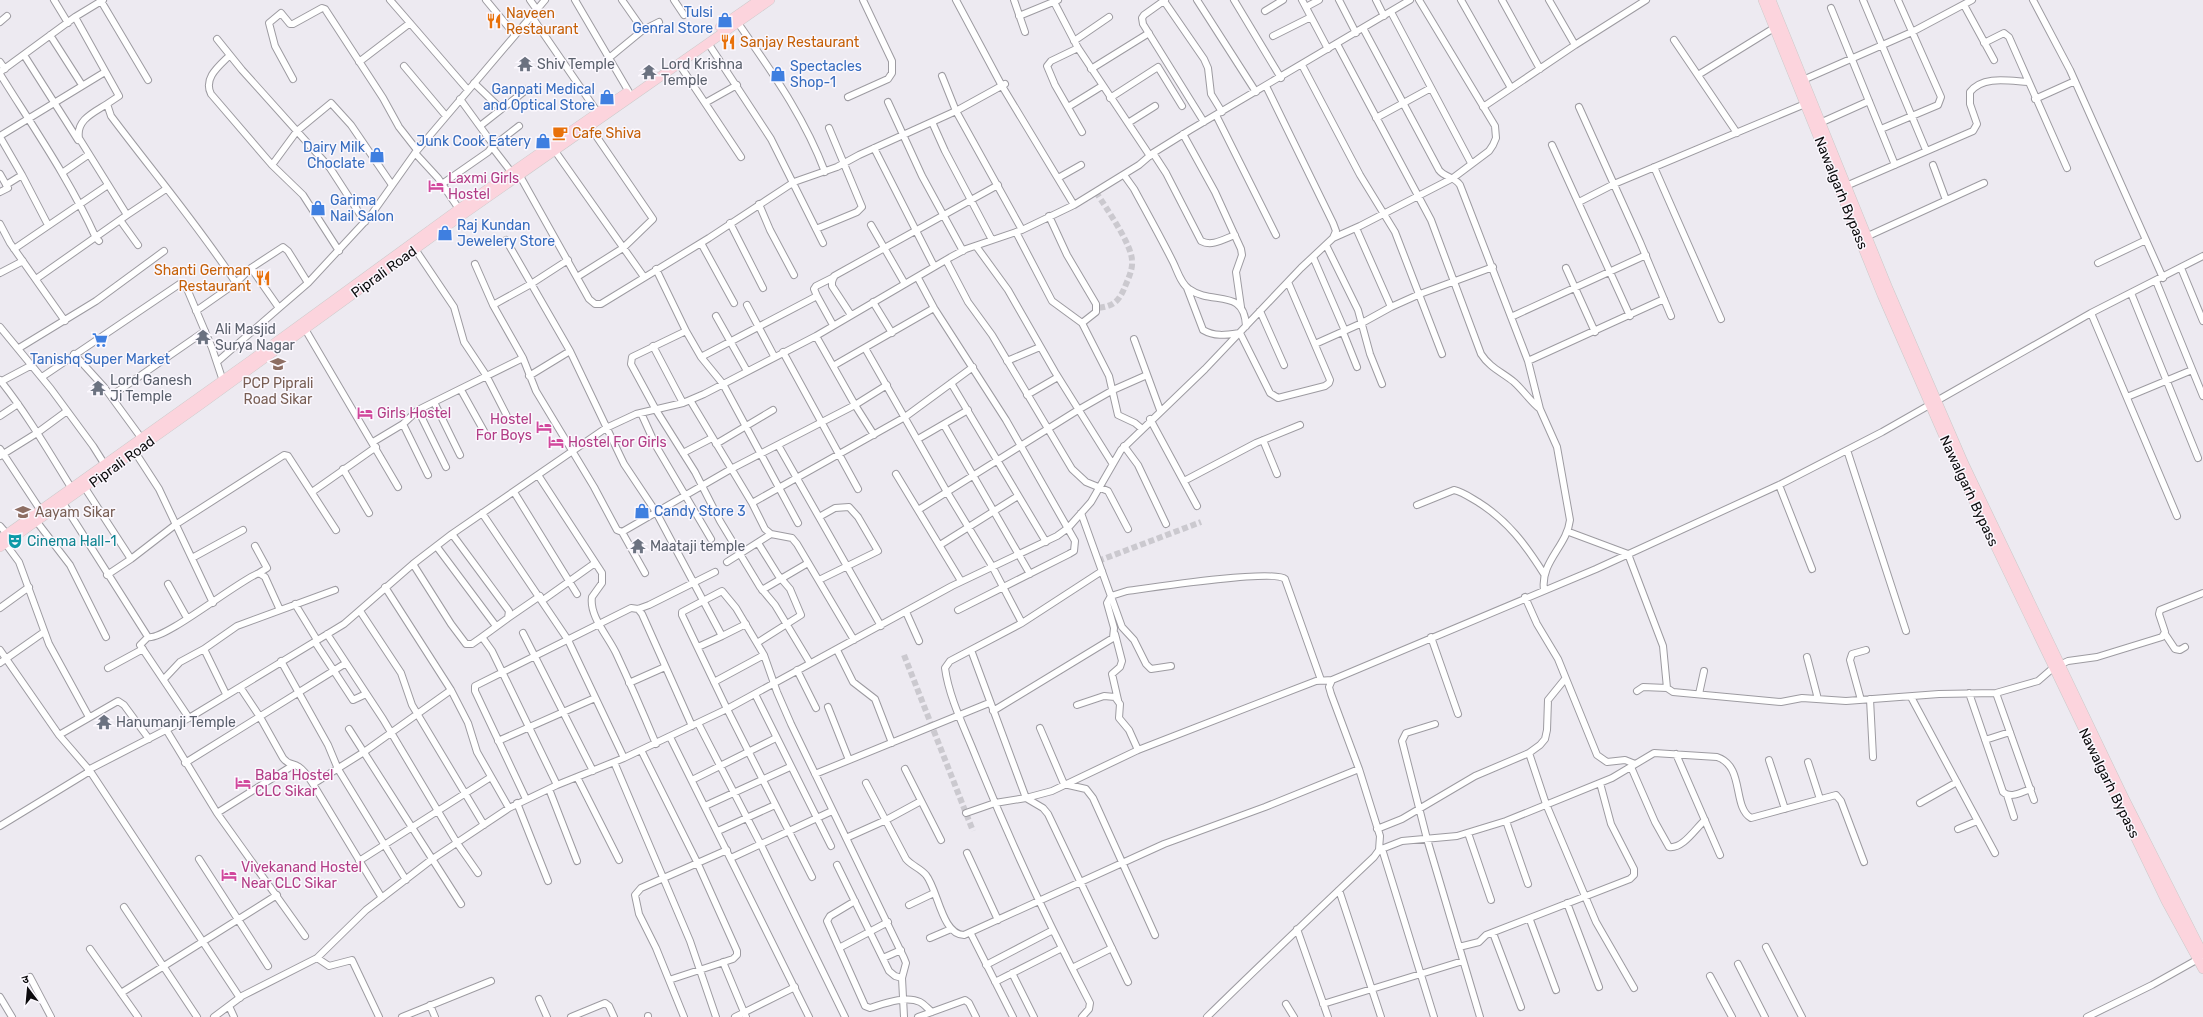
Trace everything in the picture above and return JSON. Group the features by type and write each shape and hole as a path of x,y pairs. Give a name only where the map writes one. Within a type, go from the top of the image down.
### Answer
{"main road":[{"path":"3,541 41,511 460,209 516,175 598,113 759,0"},
{"name":"Piprali Road","path":"3,541 37,522 516,175 590,127 770,0"},
{"name":"Nawalgarh Bypass","path":"1763,0 1882,295 1933,402"},
{"name":"Nawalgarh Bypass","path":"1771,0 1820,123 1868,236 1956,464 2056,666 2166,901 2201,956 2203,969"}],"street":[{"path":"54,0 68,23"},
{"path":"390,0 468,90"},
{"path":"486,0 514,35"},
{"path":"530,0 537,10"},
{"path":"217,362 308,283 365,222 416,152 545,0"},
{"path":"575,0 629,92"},
{"path":"622,0 643,30"},
{"path":"674,0 684,15"},
{"path":"848,97 888,79 892,73 892,61 863,0"},
{"path":"956,0 1074,205"},
{"path":"1014,0 1025,32"},
{"path":"1204,122 1149,33 1142,18 1165,0 1204,59 1208,68 1211,94 1276,235"},
{"path":"1197,0 1256,92"},
{"path":"1234,0 1281,78"},
{"path":"1265,11 1283,0"},
{"path":"1302,0 1328,49"},
{"path":"1306,7 1319,0"},
{"path":"1339,0 1356,32"},
{"path":"1376,0 1384,16"},
{"path":"0,826 89,770 189,718 226,694 327,634 360,611 385,587 452,534 606,428 625,418 690,400 816,336 873,302 918,278 934,266 963,251 1019,231 1074,205 1124,175 1152,154 1183,134 1281,78 1410,0"},
{"path":"214,1017 240,998 317,958 382,898 431,860 517,803 656,744 727,710 797,670 837,650 962,581 1046,542 1068,528 1082,514 1100,486 1112,463 1124,446 1150,419 1185,388 1333,238 1384,214 1453,178 1489,151 1496,138 1495,126 1420,0"},
{"path":"1460,0 1511,88"},
{"path":"1502,0 1540,69"},
{"path":"1549,0 1575,45"},
{"path":"1483,107 1575,45 1646,0"},
{"path":"1863,0 1926,150"},
{"path":"1881,129 1912,117 1938,104 1941,97 1898,0"},
{"path":"1803,80 1912,32 1972,0"},
{"path":"2033,0 2048,26 2075,81 2163,278"},
{"path":"2,72 50,35 102,1 148,80"},
{"path":"1019,16 1055,1 1074,41 1091,69 1128,123 1166,173 1201,241 1206,244 1214,243 1235,235"},
{"path":"1964,5 1994,60"},
{"path":"293,79 275,46 270,32 269,23 281,13 290,24 294,24 322,8 325,9 399,127 416,152 460,209"},
{"path":"1831,8 1895,165"},
{"path":"1390,12 1471,164"},
{"path":"0,22 8,16"},
{"path":"76,17 119,96 83,120 78,127 81,144"},
{"path":"532,17 598,113"},
{"path":"1074,41 1109,17"},
{"path":"1273,36 1311,17"},
{"path":"609,58 643,30 659,22"},
{"path":"359,62 410,23"},
{"path":"738,23 801,117 814,141 825,172"},
{"path":"1363,28 1442,175 1453,178 1460,184 1528,360 1540,409 1558,447 1570,520 1569,532 1548,564 1544,574 1544,590"},
{"path":"1698,75 1774,28"},
{"path":"1091,69 1149,33"},
{"path":"1984,43 2000,34 2007,34 2067,168"},
{"path":"50,35 82,85"},
{"path":"217,39 330,168 365,222"},
{"path":"1674,40 1737,133"},
{"path":"708,43 737,85 771,139 794,182 823,243"},
{"path":"1336,44 1420,195 1455,281 1481,354 1487,363 1514,382 1532,403 1540,409"},
{"path":"1078,48 1051,60 1047,66 1051,78 1082,132"},
{"path":"24,55 127,215"},
{"path":"230,55 208,80 208,88 216,102 272,165 303,195 338,251"},
{"path":"0,62 2,72 27,118 80,204 97,240"},
{"path":"679,64 740,157"},
{"path":"1302,65 1360,175 1396,232 1442,354"},
{"path":"404,66 446,116"},
{"path":"1110,98 1158,67 1182,106"},
{"path":"48,226 22,174 0,136 27,118 106,72"},
{"path":"942,76 956,111 998,185 1052,301 1082,323 1102,360 1113,390 1118,415 1135,423 1141,428"},
{"path":"1846,186 1926,150 1966,134 1976,128 1976,120 1969,97 1970,92 1979,84 1997,81 2028,82"},
{"path":"2036,99 2075,81"},
{"path":"474,83 501,109"},
{"path":"705,103 737,85"},
{"path":"460,99 492,144 492,147 516,175 568,260 589,299 595,304 601,304 656,269 701,243 794,182 825,172 956,111 1004,85"},
{"path":"1068,107 1102,86"},
{"path":"1266,86 1333,223 1336,231 1333,238"},
{"path":"1376,118 1431,88"},
{"path":"480,126 526,90"},
{"path":"1820,123 1869,101"},
{"path":"888,102 903,135 963,251"},
{"path":"272,165 297,131 331,103 351,125 392,185"},
{"path":"107,104 111,116 166,189 188,213 236,283"},
{"path":"1579,202 1614,184 1805,104"},
{"path":"1128,123 1155,106"},
{"path":"1578,107 1646,255 1671,316"},
{"path":"932,122 945,151 992,240"},
{"path":"442,184 488,152 492,147 519,126"},
{"path":"577,277 623,248 653,219 590,127"},
{"path":"816,228 857,212 862,207 829,128"},
{"path":"1183,134 1215,192 1235,235 1242,255 1236,272 1241,306 1245,314 1246,326"},
{"path":"1552,145 1630,316"},
{"path":"874,148 934,266"},
{"path":"555,151 644,277"},
{"path":"62,173 88,155"},
{"path":"1058,178 1081,165"},
{"path":"1932,165 1946,200"},
{"path":"1654,167 1721,319"},
{"path":"0,174 8,188 0,192"},
{"path":"6,185 22,174"},
{"path":"1124,175 1134,189 1187,288 1203,330 1209,334 1219,336 1240,333"},
{"path":"1868,236 1984,183"},
{"path":"14,249 108,185"},
{"path":"833,325 817,296 814,289 816,286 998,185"},
{"path":"36,278 97,240 120,220 166,189"},
{"path":"759,204 770,230 794,275"},
{"path":"1049,216 1067,255 1096,304 1096,312 1082,323"},
{"path":"120,220 138,245"},
{"path":"730,223 763,288"},
{"path":"0,224 14,249 65,321"},
{"path":"871,225 905,284"},
{"path":"1356,228 1391,307"},
{"path":"506,240 570,351 624,464 656,512 722,636"},
{"path":"2098,263 2146,240"},
{"path":"701,243 734,304"},
{"path":"1326,245 1348,288 1362,323 1370,354 1382,384"},
{"path":"976,246 1008,290 1058,377 1112,463"},
{"path":"196,311 236,283 251,268 283,247 288,251 308,283"},
{"path":"415,249 454,306 464,342 486,375 509,420"},
{"path":"19,348 65,321 164,251"},
{"path":"1511,317 1575,289 1646,255"},
{"path":"966,813 995,803 1026,798 1052,790 1138,750 1321,680 1332,680 1628,554 1779,485 1847,450 2091,313 2131,292 2163,278 2203,256"},
{"path":"1313,257 1344,331 1357,367"},
{"path":"493,305 532,284 568,260"},
{"path":"946,260 968,302 992,335 1048,430 1079,477 1100,486 1108,492 1128,529"},
{"path":"0,273 23,261"},
{"path":"475,264 493,305 522,358 529,376 617,530 622,532 645,573"},
{"path":"1315,344 1362,323 1391,307 1420,294 1493,267"},
{"path":"251,268 279,308"},
{"path":"1566,268 1595,332"},
{"path":"2181,268 2203,321"},
{"path":"656,269 686,331 701,357 723,384 798,523"},
{"path":"834,276 832,286 851,315"},
{"path":"918,278 934,308 973,367 1021,446 1075,541 1074,550 958,610"},
{"path":"2156,281 2203,396"},
{"path":"1240,333 1270,393 1278,398 1329,384 1329,375 1288,282"},
{"path":"42,377 181,283 185,284 205,331 223,381"},
{"path":"1187,288 1207,297 1235,302 1241,306"},
{"path":"2131,292 2198,458"},
{"path":"701,357 759,325 817,296"},
{"path":"1528,360 1595,332 1664,299"},
{"path":"873,302 892,333"},
{"path":"747,304 774,356"},
{"path":"833,366 934,308"},
{"path":"1260,311 1284,365"},
{"path":"2091,313 2177,516"},
{"path":"716,316 747,371"},
{"path":"0,327 42,377 105,465"},
{"path":"305,329 398,487"},
{"path":"111,396 205,331"},
{"path":"686,331 631,359 631,364 656,410 683,453 740,554 762,590 771,598 810,663"},
{"path":"816,336 855,405 874,435"},
{"path":"1134,339 1160,410"},
{"path":"654,346 683,402"},
{"path":"1007,361 1030,353 1040,347"},
{"path":"865,348 947,492 992,566 1022,623"},
{"path":"529,376 570,351"},
{"path":"783,352 858,489"},
{"path":"74,354 111,396 142,439"},
{"path":"312,492 374,444 403,424 418,410 461,390 486,375 522,358"},
{"path":"32,365 0,381 18,404 72,489"},
{"path":"752,503 839,456 905,417 973,367"},
{"path":"2127,397 2192,370"},
{"path":"918,510 999,461 1078,410 1113,390 1147,374"},
{"path":"1027,395 1058,377"},
{"path":"951,383 1046,542"},
{"path":"622,532 731,469 762,455 778,445 855,405 887,385"},
{"path":"461,390 485,433"},
{"path":"690,400 766,529 771,534"},
{"path":"434,402 460,455"},
{"path":"0,416 18,404"},
{"path":"41,511 1,453 37,433 67,410"},
{"path":"418,410 446,466"},
{"path":"716,444 773,410"},
{"path":"918,439 968,410"},
{"path":"641,413 656,446 711,539"},
{"path":"1150,419 1197,506"},
{"path":"403,424 428,475"},
{"path":"944,425 1030,574"},
{"path":"1184,481 1263,440 1300,425"},
{"path":"683,453 712,438"},
{"path":"1263,440 1277,474"},
{"path":"778,445 881,626"},
{"path":"1124,446 1138,465 1166,524"},
{"path":"1847,450 1906,631"},
{"path":"135,452 159,490 213,603"},
{"path":"107,575 131,559 175,525 284,455 288,456 336,530"},
{"path":"343,469 369,513"},
{"path":"896,474 962,581"},
{"path":"538,476 595,563 603,578 592,597 591,602 599,624 609,637 656,744"},
{"path":"1779,485 1812,569"},
{"path":"85,488 131,559"},
{"path":"1417,505 1454,490 1466,495 1494,512 1512,527 1544,574"},
{"path":"514,492 577,594"},
{"path":"940,545 1018,496"},
{"path":"63,503 107,575 148,637"},
{"path":"819,517 835,508 849,507 858,517 878,552 819,580"},
{"path":"482,514 542,598 568,640 624,758"},
{"path":"1082,514 1118,620 1134,640 1146,664 1151,668 1171,666"},
{"path":"37,522 70,566 106,637"},
{"path":"0,526 3,541 19,562 44,632 60,666 89,717"},
{"path":"192,558 243,530"},
{"path":"1569,532 1628,554 1663,646 1667,688"},
{"path":"452,534 501,599 509,611 508,618"},
{"path":"727,562 771,534 786,535 792,538 819,580 854,640"},
{"path":"757,643 800,618 801,612 790,589 781,579 758,543"},
{"path":"189,718 140,644 148,637 154,637 213,603 267,568 255,546"},
{"path":"437,547 496,626"},
{"path":"413,564 451,624 466,644 472,644 508,618 542,598 595,563"},
{"path":"762,590 808,563"},
{"path":"1082,1017 1089,1009 1090,1003 1039,901 995,803 960,715 945,668 950,661 1022,623 1102,571"},
{"path":"526,799 474,688 504,671 631,608 638,609 715,572"},
{"path":"259,573 265,578 280,610"},
{"path":"1138,750 1129,730 1119,718 1120,708 1112,674 1120,667 1122,661 1107,603 1111,596 1127,591 1194,582 1239,577 1282,576 1288,583 1321,680"},
{"path":"168,584 187,618"},
{"path":"0,608 29,587"},
{"path":"385,587 451,690 468,723 477,752 509,808"},
{"path":"164,679 180,662 204,649 237,626 336,590"},
{"path":"812,877 727,710 682,612 722,590 746,624 764,655 774,684 832,811 901,950 906,963 902,978 904,1017"},
{"path":"2185,647 2180,650 2175,649 2165,634 2159,614 2160,610 2203,593"},
{"path":"1525,597 1536,624 1555,652 1599,758 1607,762 1625,760 1633,765 1655,822 1669,847 1673,848 1682,845 1705,820"},
{"path":"295,604 334,671 353,700 366,694"},
{"path":"638,609 642,614 665,667 695,725 720,766 747,818 845,1017"},
{"path":"360,611 401,673 417,714 484,825"},
{"path":"906,612 919,641"},
{"path":"698,647 746,624"},
{"path":"0,663 44,632"},
{"path":"523,633 536,655 593,771"},
{"path":"327,634 390,732 457,843 478,873"},
{"path":"993,711 1113,638 1115,634"},
{"path":"1637,691 1643,688 1667,688 1674,692 1781,702 1802,698 1832,701 1969,693 1996,693 2038,681 2056,666 2107,654 2162,637 2165,634"},
{"path":"482,637 504,671 557,785"},
{"path":"1431,637 1458,714"},
{"path":"108,668 143,649"},
{"path":"204,649 226,694"},
{"path":"0,650 59,734 89,770 201,942 240,998"},
{"path":"837,650 853,682 875,699 892,743"},
{"path":"971,650 989,703 1026,798 1043,808 1048,814 1128,982"},
{"path":"1861,700 1850,660 1852,654 1866,650"},
{"path":"714,682 764,655"},
{"path":"1807,657 1818,699"},
{"path":"281,661 328,745 338,769 386,845 406,880"},
{"path":"185,763 346,663"},
{"path":"629,682 665,667"},
{"path":"797,670 816,708"},
{"path":"1699,694 1704,671"},
{"path":"1377,829 1402,819 1475,776 1529,753 1540,745 1545,739 1548,700 1565,679"},
{"path":"1332,680 1329,687 1330,694 1359,769 1377,829 1380,850 1434,1017"},
{"path":"240,687 260,717 283,758 292,766 297,766 304,771 313,784 382,898"},
{"path":"313,784 364,752 451,690"},
{"path":"1969,693 2000,786 2007,795 2014,817"},
{"path":"1996,693 2034,800"},
{"path":"756,694 790,767 831,846"},
{"path":"1077,705 1104,696 1112,696 1118,700"},
{"path":"1911,697 1995,853"},
{"path":"498,741 595,698"},
{"path":"1870,699 1873,758"},
{"path":"59,734 114,703 121,702 149,739"},
{"path":"815,774 989,703"},
{"path":"828,707 849,760"},
{"path":"1435,724 1406,733 1402,741 1427,839 1480,1017"},
{"path":"1040,728 1064,784"},
{"path":"349,729 460,904"},
{"path":"167,730 185,763 218,813 277,894 305,936"},
{"path":"1985,740 2010,732"},
{"path":"670,737 809,1017"},
{"path":"692,780 776,738"},
{"path":"641,750 697,862 737,951 736,958 669,980"},
{"path":"1529,753 1546,804 1596,922 1634,988"},
{"path":"1207,1017 1380,850 1402,841 1445,838 1468,833 1506,821 1600,783 1654,753 1717,757 1724,760 1733,772 1745,811 1752,818 1832,794 1839,797 1864,862"},
{"path":"1676,754 1720,855"},
{"path":"1769,760 1785,809"},
{"path":"614,762 627,790 631,806 664,877 700,969 716,1017"},
{"path":"1808,762 1820,798"},
{"path":"218,813 292,766"},
{"path":"705,806 790,767"},
{"path":"905,769 941,840"},
{"path":"866,783 906,859 910,864 926,874 951,929 959,935 971,934 998,920 1164,844 1278,802 1359,769"},
{"path":"359,861 491,777"},
{"path":"578,778 619,860"},
{"path":"1920,803 1957,782"},
{"path":"1458,947 1475,944 1486,936 1530,920 1567,903 1630,879 1634,875 1631,860 1606,810 1600,783"},
{"path":"1064,784 1080,787 1089,792 1155,935"},
{"path":"549,789 577,861"},
{"path":"2007,795 2012,796 2031,789"},
{"path":"846,838 886,820 922,801"},
{"path":"517,803 548,881"},
{"path":"718,832 775,804"},
{"path":"731,858 832,811"},
{"path":"1958,829 1978,820"},
{"path":"1506,821 1528,884"},
{"path":"1468,833 1491,900"},
{"path":"684,1017 639,914 635,900 637,892 664,877 727,850"},
{"path":"967,853 998,920"},
{"path":"199,859 239,918 268,966"},
{"path":"837,865 892,974 902,978"},
{"path":"1339,890 1381,1017"},
{"path":"909,905 934,893"},
{"path":"121,993 277,894"},
{"path":"855,902 827,918 828,924 867,1008 903,1000 918,1001 932,1012"},
{"path":"1567,903 1598,987"},
{"path":"124,907 196,1017"},
{"path":"1530,920 1556,990"},
{"path":"839,948 869,930 888,922"},
{"path":"930,938 951,929"},
{"path":"1297,929 1328,1017"},
{"path":"986,965 1053,930"},
{"path":"1493,933 1521,1007"},
{"path":"971,934 1013,1017"},
{"path":"1766,947 1802,1017"},
{"path":"995,982 1062,948"},
{"path":"1072,968 1112,948"},
{"path":"90,949 138,1017"},
{"path":"883,958 901,950"},
{"path":"2087,1017 2152,984 2201,956"},
{"path":"317,958 329,966 352,960 379,1017"},
{"path":"1323,1004 1371,988 1463,961"},
{"path":"723,962 745,1015"},
{"path":"1738,964 1765,1017"},
{"path":"1012,973 1034,1017"},
{"path":"1710,976 1732,1017"},
{"path":"30,977 51,1017"},
{"path":"402,1017 414,1015 430,1005 491,981"},
{"path":"735,1017 745,1015 795,987"},
{"path":"0,997 12,1017"},
{"path":"539,999 547,1017"},
{"path":"918,1017 965,1000 969,1003 976,1017"},
{"path":"571,1017 581,1015 605,1003 609,1006 614,1017"},
{"path":"1286,1004 1294,1017"},
{"path":"430,1005 435,1017"},
{"path":"229,1006 234,1017"}],"tunnel":[{"path":"1096,192 1123,235 1131,253 1132,260 1129,278 1119,298 1106,307 1096,308"},
{"path":"1098,561 1201,522"},
{"path":"904,655 973,831"}],"place":[{"name":"Tulsi Genral Store","path":"725,20"},
{"name":"Naveen Restaurant","path":"494,21"},
{"name":"Sanjay Restaurant","path":"728,42"},
{"name":"Shiv Temple","path":"525,64"},
{"name":"Lord Krishna Temple","path":"649,72"},
{"name":"Spectacles Shop-1","path":"778,74"},
{"name":"Ganpati Medical and Optical Store","path":"607,97"},
{"name":"Cafe Shiva","path":"560,133"},
{"name":"Junk Cook Eatery","path":"543,141"},
{"name":"Dairy Milk Choclate","path":"377,155"},
{"name":"Laxmi Girls Hostel","path":"436,186"},
{"name":"Garima Nail Salon","path":"318,208"},
{"name":"Raj Kundan Jewelery Store","path":"445,233"},
{"name":"Shanti German Restaurant","path":"263,278"},
{"name":"Ali Masjid Surya Nagar","path":"203,337"},
{"name":"Tanishq Super Market","path":"100,340"},
{"name":"PCP Piprali Road Sikar","path":"278,364"},
{"name":"Lord Ganesh Ji Temple","path":"98,388"},
{"name":"Girls Hostel","path":"365,413"},
{"name":"Hostel For Boys","path":"544,427"},
{"name":"Hostel For Girls","path":"556,442"},
{"name":"Candy Store 3","path":"642,511"},
{"name":"Aayam Sikar","path":"23,512"},
{"name":"Cinema Hall-1","path":"15,541"},
{"name":"Maataji temple","path":"638,546"},
{"name":"Hanumanji Temple","path":"104,722"},
{"name":"Baba Hostel CLC Sikar","path":"243,783"},
{"name":"Vivekanand Hostel Near CLC Sikar","path":"229,875"}]}
